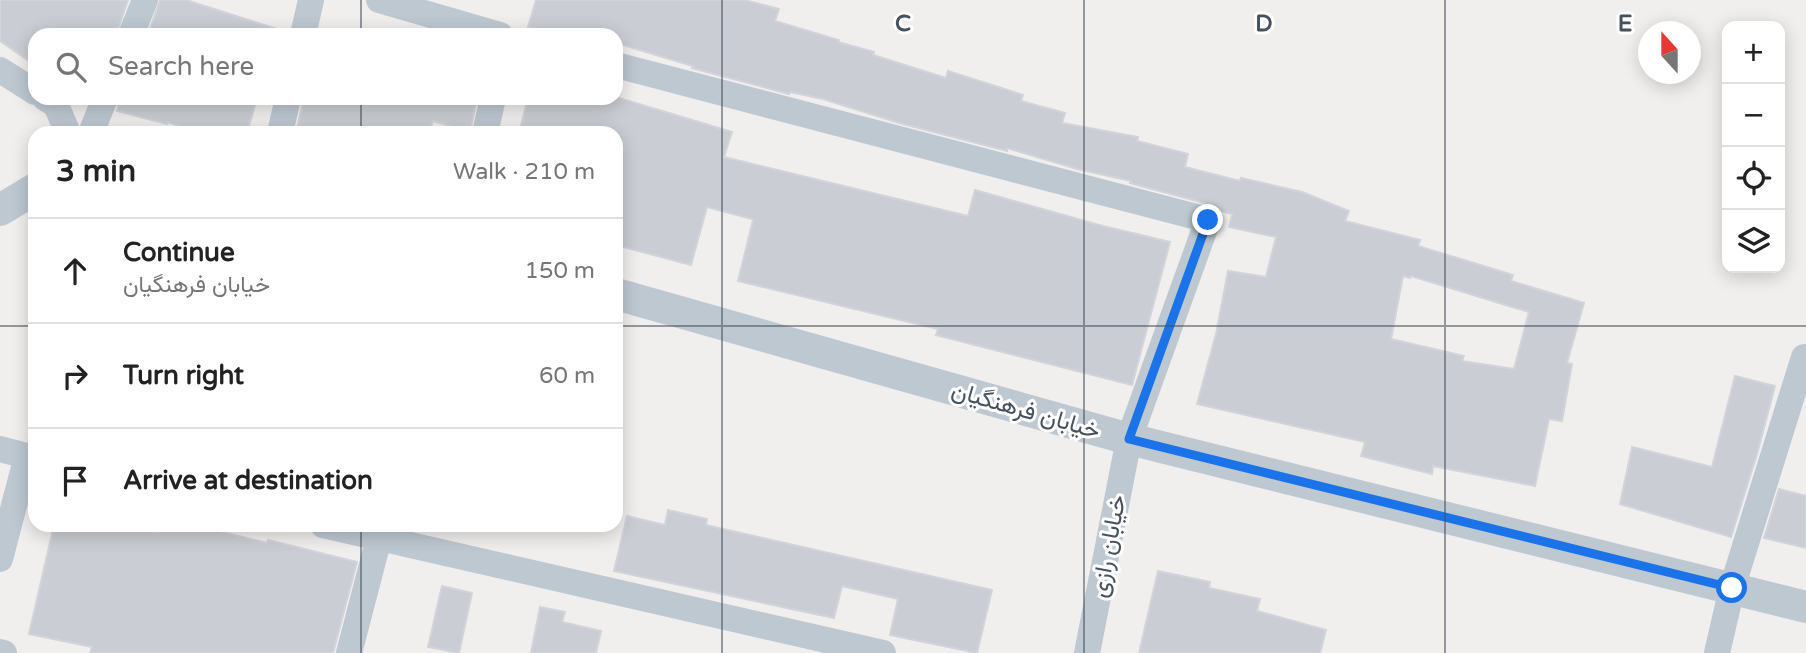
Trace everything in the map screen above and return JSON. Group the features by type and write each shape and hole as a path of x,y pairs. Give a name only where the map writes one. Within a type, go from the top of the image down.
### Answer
{"street":[{"path":"134,28 145,0"},
{"path":"305,28 311,0"},
{"path":"379,0 476,28"},
{"name":"خیابان رازی","path":"623,67 1208,220 1129,439 1087,653"},
{"path":"0,70 28,88"},
{"path":"56,105 65,126"},
{"path":"94,126 102,105"},
{"path":"282,126 286,105"},
{"path":"487,126 491,105"},
{"path":"0,210 28,193"},
{"name":"خیابان فرهنگیان","path":"623,296 1129,439 1806,607"},
{"path":"1717,653 1732,588 1804,357 1806,358"},
{"path":"0,449 28,456"},
{"path":"0,559 28,467"},
{"path":"353,532 883,653"},
{"path":"349,653 379,538"}],"building":[{"path":"0,0 128,0 118,28 28,28 28,60 0,41"},
{"path":"160,0 186,0 274,28 150,28"},
{"path":"536,0 744,0 779,9 775,21 839,40 838,42 874,52 873,55 946,78 948,71 1023,95 1021,101 1065,113 1062,123 1138,137 1137,141 1188,154 1185,167 1240,181 1241,178 1302,192 1349,211 1345,221 1420,240 1418,246 1513,275 1511,281 1584,303 1567,363 1572,364 1562,421 1549,419 1535,486 1433,466 1432,474 1361,456 1365,442 1197,404 1216,334 1228,271 1266,277 1276,237 1229,227 1232,214 1212,205 1130,183 1131,181 899,123 823,99 790,92 789,94 692,68 693,66 623,45 623,28 528,27","holes":["1403,276 1411,276 1529,312 1514,369 1462,361 1464,356 1391,339"]},
{"path":"623,99 732,132 724,157 968,216 975,190 1170,242 1132,385 936,335 938,329 738,281 752,219 707,207 691,265 623,247 623,126 521,126 526,105 623,105"},
{"path":"118,105 255,105 249,126 180,126 117,111"},
{"path":"302,105 476,105 471,126 450,126 433,121 431,126 298,126"},
{"path":"1735,376 1775,386 1731,537 1620,504 1632,447 1712,467"},
{"path":"1779,489 1806,496 1806,548 1764,538"},
{"path":"668,510 707,519 706,525 992,590 977,653 890,635 898,599 842,586 834,618 614,571 627,516 665,525"},
{"path":"52,532 222,532 267,543 268,540 357,562 333,653 90,653 92,647 29,634"},
{"path":"1158,571 1210,582 1209,588 1260,599 1257,611 1326,630 1320,653 1139,653"},
{"path":"442,586 472,593 459,653 428,647"},
{"path":"540,607 565,612 562,622 601,631 596,653 531,653"}],"route":[{"path":"1208,220 1129,439 1732,588"}]}
